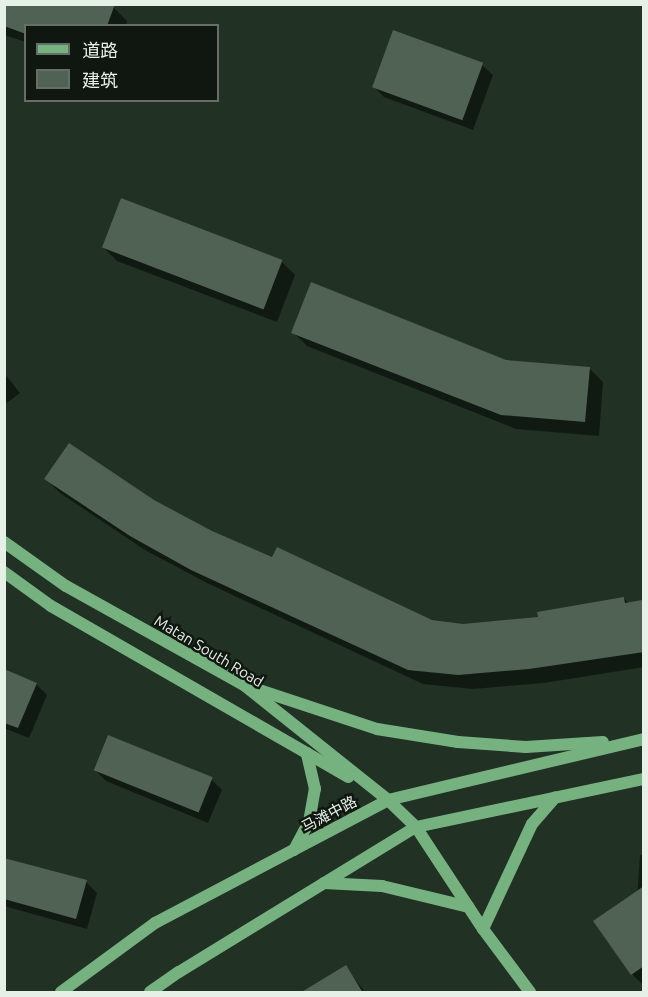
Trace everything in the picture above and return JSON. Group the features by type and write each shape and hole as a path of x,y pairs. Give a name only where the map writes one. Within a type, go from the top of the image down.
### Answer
{"main road":[{"name":"Matan South Road","path":"4,542 66,586 244,686 388,800 417,827 483,929 530,993"},
{"name":"Matan South Road","path":"4,572 51,606 388,800"},
{"path":"244,686 377,729 458,742 526,747 640,740"},
{"name":"马滩中路","path":"61,993 155,923 388,800 640,740"},
{"path":"294,850 309,822 315,789 308,753"},
{"path":"150,993 417,827 644,779"},
{"path":"483,929 532,824 555,798"},
{"path":"324,883 382,886 469,907"}],"building":[{"path":"4,4 115,4 108,24 24,24 24,33 4,26"},
{"path":"393,30 483,63 462,120 372,87"},
{"path":"121,198 283,260 264,309 102,247"},
{"path":"311,282 506,360 590,367 585,422 501,415 291,333"},
{"path":"69,443 154,500 212,531 272,557 277,547 432,620 463,624 538,617 537,612 624,597 625,603 642,600 644,652 529,669 458,675 408,670 191,570 130,536 44,479"},
{"path":"4,669 37,683 18,728 4,723"},
{"path":"108,735 213,777 199,813 94,770"},
{"path":"4,858 87,880 76,919 4,899"},
{"path":"644,886 644,966 631,975 593,921"},
{"path":"346,965 363,993 300,993"}]}
